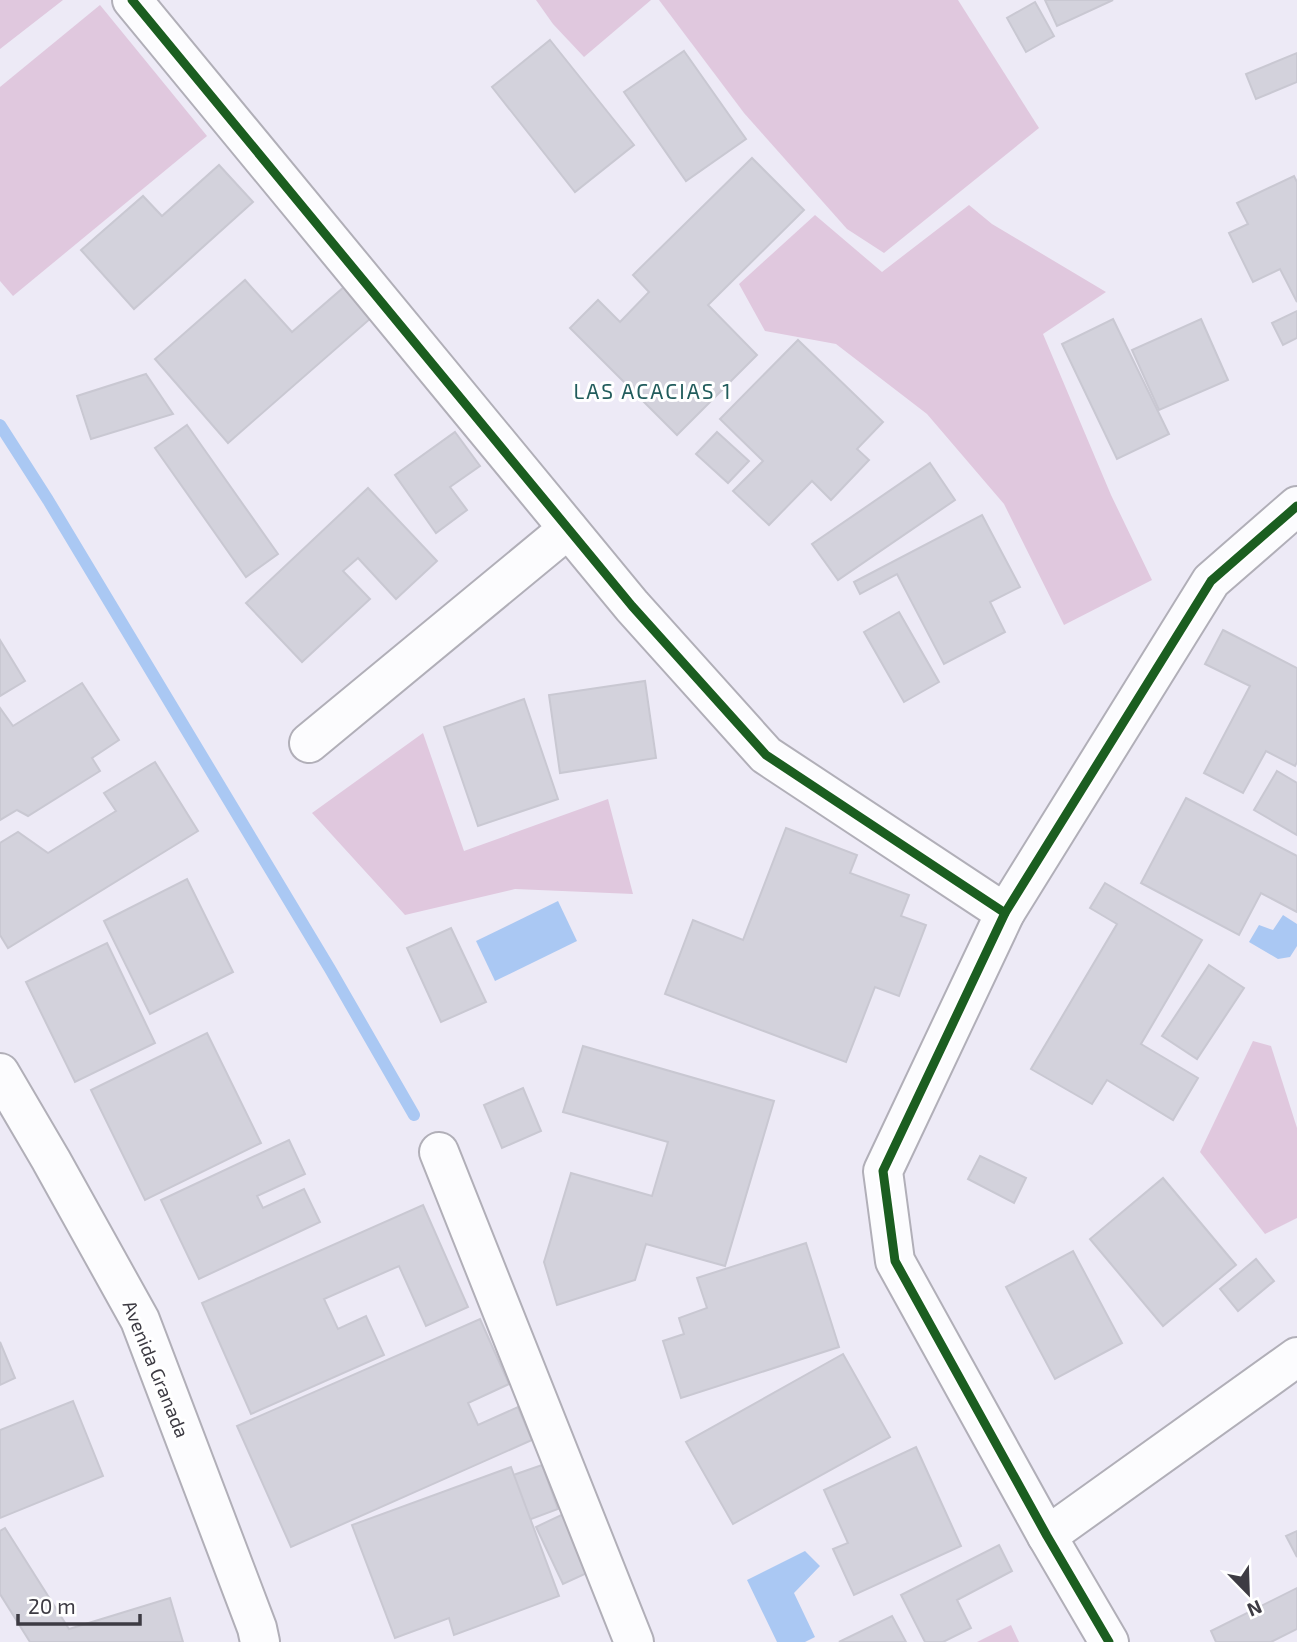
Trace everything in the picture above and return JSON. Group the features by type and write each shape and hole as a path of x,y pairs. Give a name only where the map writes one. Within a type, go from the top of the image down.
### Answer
{"street":[{"path":"132,0 632,606 766,755 1004,913"},
{"path":"1109,1642 895,1261 883,1171 1004,913 1211,581 1297,506"},
{"path":"309,743 568,529"},
{"name":"Avenida Granada","path":"0,1073 140,1320 253,1615 260,1642"},
{"path":"439,1152 634,1642"},
{"path":"1047,1535 1297,1357"}],"shaded area":[{"path":"0,0 63,0 0,49"},
{"path":"536,0 651,0 584,57 553,24"},
{"path":"659,0 958,0 1039,128 884,253 847,229 744,113"},
{"path":"100,5 207,136 13,296 0,281 0,87"},
{"path":"969,205 992,224 1106,292 1043,334 1111,495 1152,580 1064,625 1004,504 927,414 836,344 765,331 739,284 815,215 882,272"},
{"path":"423,733 464,851 608,799 633,894 515,889 405,915 312,813"},
{"path":"1253,1041 1271,1046 1297,1128 1297,1218 1265,1234 1200,1152"},
{"path":"1011,1625 1019,1642 977,1642"}],"water":[{"path":"558,901 577,941 495,981 476,941"},
{"path":"1283,915 1297,924 1297,946 1290,957 1278,959 1249,942 1259,925 1273,930"},
{"path":"805,1551 820,1566 794,1593 815,1637 805,1642 777,1642 747,1580"}],"building":[{"path":"1045,0 1113,0 1057,26"},
{"path":"1035,2 1054,36 1026,52 1007,18"},
{"path":"550,40 634,145 575,192 492,87"},
{"path":"684,51 746,139 686,181 624,92"},
{"path":"1297,53 1297,82 1256,99 1246,74"},
{"path":"752,158 804,210 708,305 757,355 677,435 570,328 598,300 620,322 649,292 633,275"},
{"path":"219,165 253,202 134,309 81,250 143,196 162,216"},
{"path":"1294,176 1297,182 1297,302 1280,269 1253,282 1229,233 1248,224 1237,203"},
{"path":"245,280 292,332 344,287 371,318 228,443 155,359"},
{"path":"1297,311 1297,338 1283,345 1272,323"},
{"path":"1113,319 1169,434 1117,459 1062,344"},
{"path":"1201,319 1228,380 1159,410 1132,350"},
{"path":"798,340 883,422 857,449 869,460 831,500 812,481 769,525 733,491 763,461 720,419"},
{"path":"146,374 173,414 91,439 77,396"},
{"path":"187,425 278,554 246,577 155,448"},
{"path":"455,432 480,466 450,487 467,510 436,533 395,475"},
{"path":"717,432 749,461 728,483 696,454"},
{"path":"930,463 955,500 838,580 812,544"},
{"path":"368,488 437,561 396,599 358,558 343,571 370,599 302,662 246,603"},
{"path":"982,515 1020,587 990,602 1005,632 944,664 897,574 860,594 854,582"},
{"path":"899,612 939,682 904,702 864,632"},
{"path":"1223,630 1297,668 1297,762 1295,766 1266,751 1243,793 1204,773 1250,686 1205,664"},
{"path":"0,640 25,681 0,696"},
{"path":"645,681 656,758 560,773 549,695"},
{"path":"82,683 119,740 92,758 100,771 28,816 17,810 0,820 0,708 13,726"},
{"path":"524,699 558,799 478,826 444,727"},
{"path":"155,762 198,831 8,948 0,935 0,843 18,832 48,853 116,811 104,793"},
{"path":"1277,771 1297,783 1297,835 1254,810"},
{"path":"1186,798 1297,856 1297,912 1261,893 1239,935 1141,883"},
{"path":"786,828 857,855 850,873 909,895 901,916 926,925 899,996 875,987 846,1062 665,994 693,920 743,940"},
{"path":"187,879 233,972 150,1014 104,921"},
{"path":"1105,883 1202,940 1141,1044 1198,1078 1173,1120 1107,1080 1092,1104 1031,1069 1117,924 1090,908"},
{"path":"451,928 486,1002 441,1022 407,948"},
{"path":"107,943 155,1043 75,1082 26,982"},
{"path":"1209,965 1244,988 1197,1059 1162,1036"},
{"path":"207,1033 261,1143 145,1200 91,1090"},
{"path":"583,1046 774,1101 725,1266 646,1244 635,1280 557,1305 544,1262 571,1173 652,1196 668,1142 563,1112"},
{"path":"523,1088 541,1131 502,1148 484,1105"},
{"path":"289,1140 305,1174 257,1196 263,1208 304,1189 320,1222 199,1279 161,1200"},
{"path":"980,1156 1026,1178 1014,1203 968,1179"},
{"path":"1163,1178 1236,1265 1163,1326 1090,1239"},
{"path":"423,1205 468,1307 426,1326 399,1266 324,1299 338,1329 366,1316 384,1355 251,1414 202,1303"},
{"path":"806,1243 839,1347 681,1398 663,1341 684,1334 679,1318 707,1308 697,1278"},
{"path":"1073,1251 1122,1343 1055,1379 1006,1287"},
{"path":"1256,1259 1274,1281 1238,1311 1220,1289"},
{"path":"480,1319 509,1384 468,1403 478,1425 518,1407 532,1440 291,1547 237,1426"},
{"path":"0,1342 15,1378 0,1385"},
{"path":"843,1354 890,1437 733,1524 686,1442"},
{"path":"73,1401 103,1476 0,1518 0,1430"},
{"path":"916,1447 961,1546 854,1595 833,1549 848,1543 824,1490"},
{"path":"542,1465 558,1509 515,1525 499,1480"},
{"path":"511,1467 559,1596 454,1635 449,1618 395,1638 352,1525"},
{"path":"574,1509 600,1567 563,1584 536,1527"},
{"path":"5,1528 69,1629 170,1598 183,1642 30,1642 0,1594 0,1531"},
{"path":"1297,1531 1297,1557 1286,1536"},
{"path":"999,1545 1012,1571 957,1600 971,1628 943,1642 925,1642 901,1595"},
{"path":"1297,1588 1297,1629 1271,1642 1216,1642 1211,1631"},
{"path":"892,1616 906,1642 839,1642"}],"waterway":[{"path":"0,425 48,500 330,969 414,1115"}],"cycle path":[{"path":"132,0 632,606 766,755 1005,913"},
{"path":"1109,1642 1047,1536 895,1261 883,1171 1005,913 1211,581 1297,506"}],"district":[{"name":"LAS ACACIAS 1","path":"653,392"}]}
